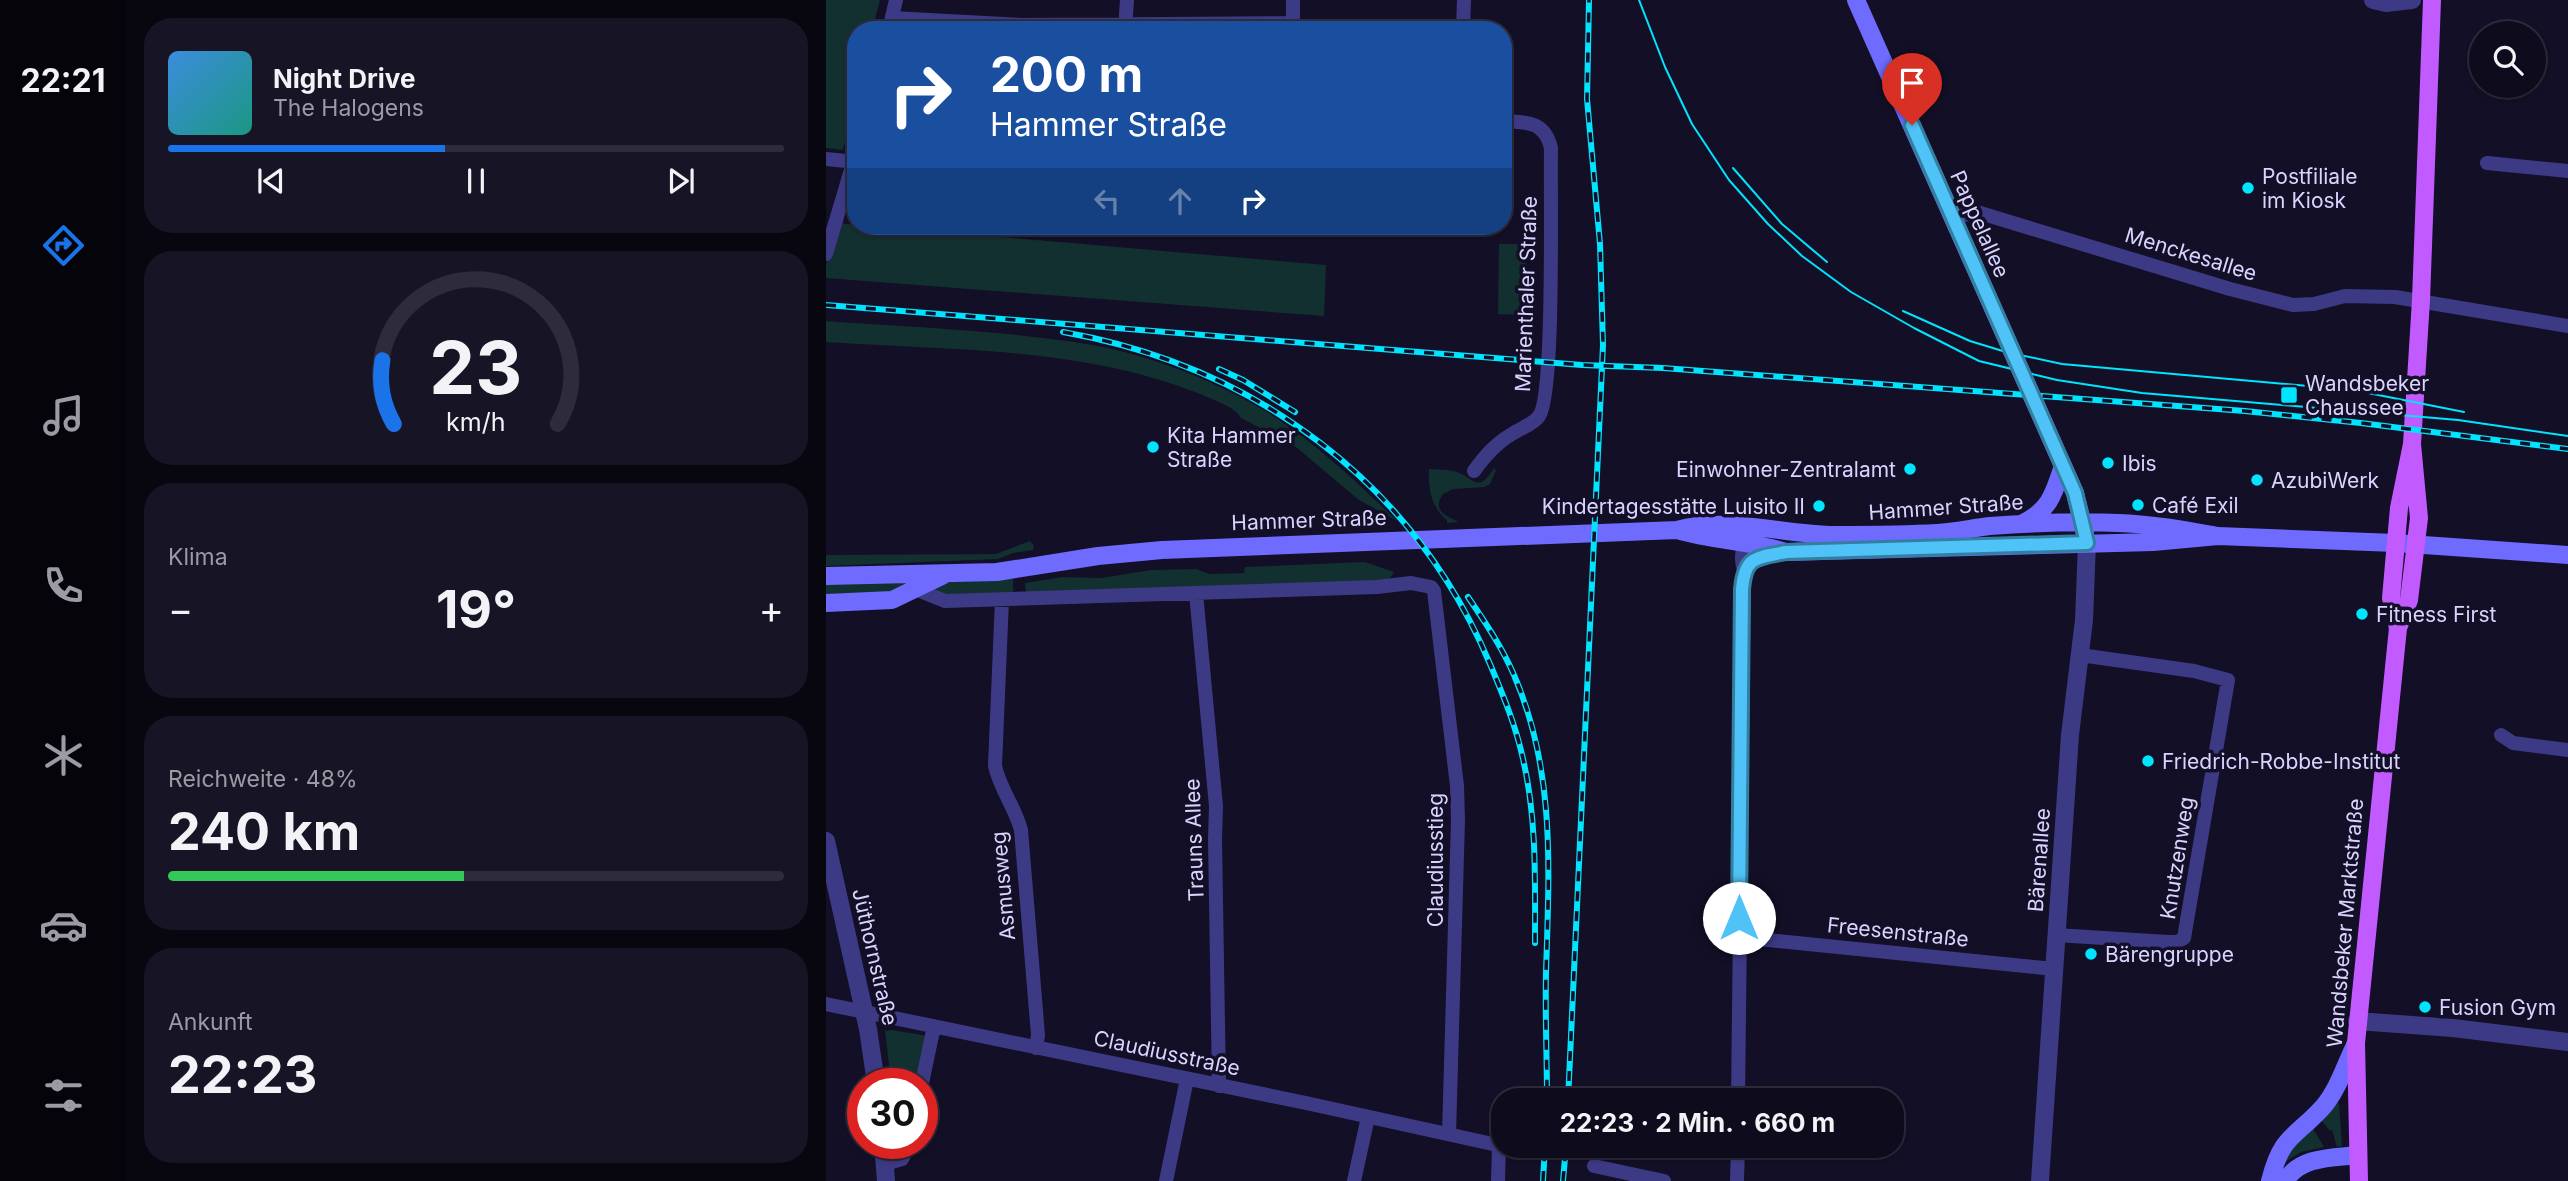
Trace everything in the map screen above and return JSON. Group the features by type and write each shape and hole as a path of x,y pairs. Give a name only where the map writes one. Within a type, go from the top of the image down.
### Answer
{"main road":[{"name":"Pappelallee","path":"1856,0 2075,493 2087,543"},
{"path":"2412,444 2421,300 2432,0"},
{"name":"Wandsbeker Marktstraße","path":"2398,628 2391,598 2395,543 2412,444"},
{"name":"Wandsbeker Marktstraße","path":"2360,1181 2357,1021 2398,628 2409,600 2420,510 2412,444"},
{"path":"2021,525 2044,510 2063,466"},
{"name":"Hammer Straße","path":"826,576 925,572 944,575 1020,570 1098,556 1162,550 1677,530 1697,524 1717,523 1832,536 1940,533 2083,522 2165,526 2218,536"},
{"name":"Hammer Straße","path":"1677,530 1702,538 1786,552 2153,542 2218,536 2416,544 2568,555"},
{"name":"Hammer Straße","path":"826,603 885,601 944,575"},
{"path":"2270,1181 2280,1150 2290,1136 2324,1106 2356,1043"},
{"path":"2285,1181 2293,1170 2308,1162 2358,1155"}],"street":[{"path":"892,21 896,0"},
{"path":"1125,21 1127,0"},
{"path":"1293,0 1293,21"},
{"path":"1463,21 1464,0"},
{"path":"2373,0 2386,3 2412,0"},
{"name":"Marienthaler Straße","path":"1474,471 1488,452 1509,435 1538,418 1546,388 1549,338 1550,148 1544,130 1535,125 1512,122"},
{"path":"826,159 847,159"},
{"path":"2487,163 2568,171"},
{"path":"826,254 847,185"},
{"name":"Menckesallee","path":"1952,218 1977,212 2230,289 2293,305 2314,304 2345,296 2421,300 2568,326"},
{"path":"1738,1088 1744,570 1742,555 1745,544 1772,530"},
{"name":"Bärenallee","path":"2040,1181 2070,735 2080,655 2087,543"},
{"name":"Hammer Straße","path":"1744,570 1759,558 1786,552"},
{"name":"Claudiusstieg","path":"1196,593 1377,587 1411,583 1431,587 1434,591 1458,820 1449,1135"},
{"path":"915,589 945,601 1196,593"},
{"name":"Trauns Allee","path":"1196,593 1216,806 1219,1086"},
{"name":"Asmusweg","path":"1002,599 995,766 998,779 1017,814 1021,830 1038,1035 1036,1048"},
{"name":"Knutzenweg","path":"2056,935 2168,943 2184,938 2228,680 2194,671 2080,655"},
{"path":"2501,734 2513,743 2568,750"},
{"name":"Jüthornstraße","path":"826,841 865,1013 874,1068"},
{"name":"Freesenstraße","path":"1739,937 2054,969"},
{"name":"Claudiusstraße","path":"826,1004 1491,1144"},
{"path":"2357,1021 2453,1027 2568,1042"},
{"name":"Jüthornstraße","path":"925,1068 934,1026"},
{"path":"1166,1181 1187,1079"},
{"path":"1354,1181 1367,1116"},
{"path":"1498,1181 1499,1158"},
{"path":"1737,1181 1738,1158"},
{"path":"886,1172 902,1159"},
{"path":"1594,1166 1664,1181"}],"green space":[{"path":"826,0 880,0 874,21 847,21 847,134 843,150 826,148"},
{"path":"1513,140 1513,171 1512,171"},
{"path":"837,223 847,224 847,235 977,235 1326,265 1324,316 826,278 826,265"},
{"path":"1499,244 1526,244 1525,315 1498,314"},
{"path":"826,321 1043,338 1099,346 1149,359 1199,377 1267,412 1335,463 1397,521 1359,500 1296,447 1205,396 1159,380 1066,359 970,350 826,342"},
{"path":"1494,468 1496,470 1490,484 1485,487 1453,489 1443,494 1439,504 1442,512 1459,522 1447,523 1432,497 1429,469 1454,471 1480,483"},
{"path":"1030,541 1034,546 1033,550 998,559 826,566 826,555 996,554"},
{"path":"1365,562 1394,572 1388,581 1026,593 1025,583 1063,577 1101,578 1151,570 1196,569 1209,574 1244,573 1245,567"},
{"path":"1013,578 1013,593 954,596 934,592 935,586 955,581"},
{"path":"911,581 899,593 826,598 826,584"},
{"path":"885,1031 928,1036 921,1068 889,1068"},
{"path":"2339,1103 2342,1146 2337,1147 2332,1130 2321,1120"},
{"path":"2312,1127 2324,1147 2301,1152 2285,1162 2288,1152"}],"tram line":[{"path":"1639,0 1665,67 1692,124 1729,180 1768,224 1802,256 1851,292 1979,361 2057,380 2142,393 2458,420 2568,436"},
{"path":"1733,168 1782,224 1827,262"},
{"path":"1903,311 1970,341 2062,364 2353,390 2464,412"}],"railway":[{"path":"1569,1088 1603,345 1600,244 1587,99 1589,0"},
{"path":"826,305 1582,365 1663,368 2245,411 2568,449"},
{"path":"1063,332 1134,349 1200,373 1263,404 1320,443 1372,488 1418,541 1458,599 1490,664 1517,735 1531,804 1535,943"},
{"path":"1219,369 1243,380 1295,412"},
{"path":"1468,597 1499,645 1514,675 1528,711 1543,785 1548,859 1547,1088"},
{"path":"1543,1181 1544,1158"},
{"path":"1563,1181 1565,1158"}],"place":[{"name":"Postfiliale im Kiosk","path":"2248,188"},
{"name":"Wandsbeker Chaussee","path":"2289,395"},
{"name":"Kita Hammer Straße","path":"1153,447"},
{"name":"Ibis","path":"2108,463"},
{"name":"Einwohner-Zentralamt","path":"1910,469"},
{"name":"AzubiWerk","path":"2257,480"},
{"name":"Café Exil","path":"2138,505"},
{"name":"Kindertagesstätte Luisito II","path":"1819,506"},
{"name":"Fitness First","path":"2362,614"},
{"name":"Friedrich-Robbe-Institut","path":"2148,761"},
{"name":"Bärengruppe","path":"2091,954"},
{"name":"Fusion Gym","path":"2425,1007"}],"route":[{"path":"1739,918 1744,570 1755,560 1786,552 2087,543 2075,493 1912,125"}]}
